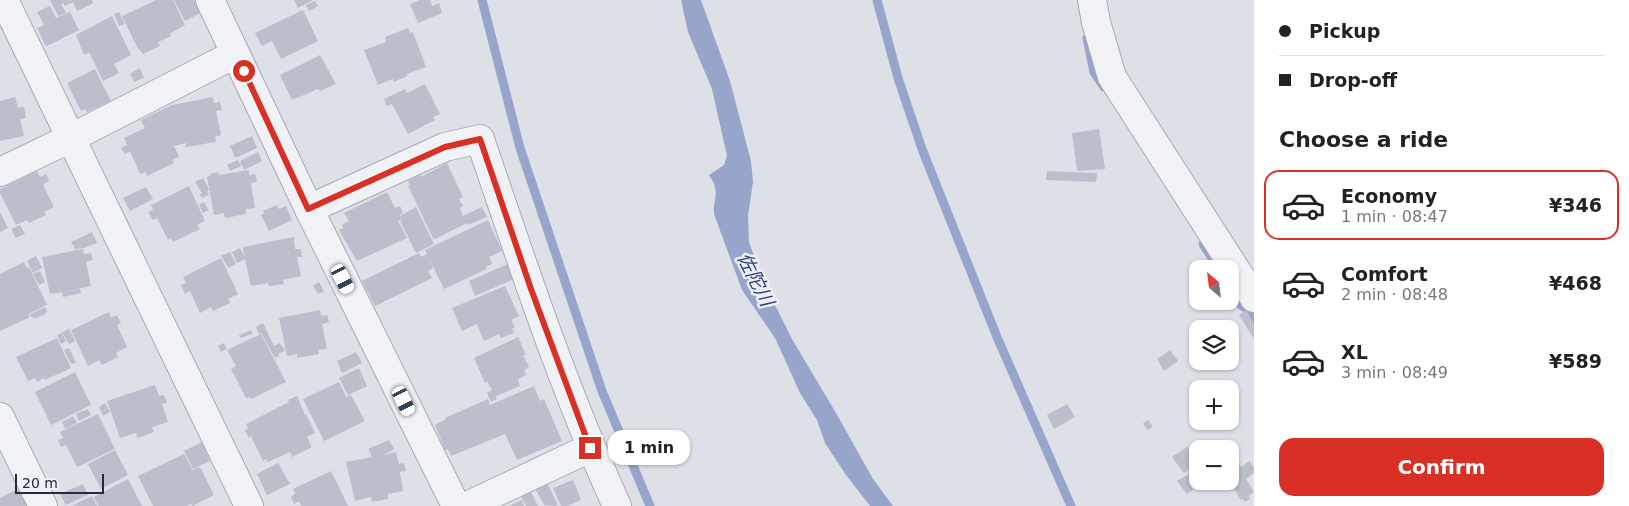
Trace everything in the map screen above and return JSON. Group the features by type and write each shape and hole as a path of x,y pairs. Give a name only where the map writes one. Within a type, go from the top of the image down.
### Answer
{"street":[{"path":"4,0 249,506"},
{"path":"210,0 308,209 456,506"},
{"path":"1092,0 1096,22 1112,77 1254,298"},
{"path":"0,172 235,54"},
{"path":"308,209 445,147 480,139 531,289 590,448 617,506"},
{"path":"0,417 43,506"},
{"path":"468,506 590,448"}],"water":[{"name":"佐陀川","path":"681,0 701,0 730,81 751,161 753,182 748,216 749,242 763,281 792,339 873,479 893,506 870,506 846,475 825,443 817,420 800,393 775,338 742,290 714,214 716,190 709,175 724,165 727,156 712,89 688,32"}],"building":[{"path":"50,0 92,0 93,3 77,11 73,2 65,6 63,3 61,4 66,13 58,16"},
{"path":"156,0 173,0 185,25 169,34 171,36 158,42 160,46 143,54 138,49 122,16"},
{"path":"174,0 194,0 200,13 185,21"},
{"path":"294,0 313,0 298,8"},
{"path":"420,0 430,0 432,6 439,3 442,13 418,23 410,4"},
{"path":"315,1 318,6 309,11 306,5"},
{"path":"50,6 56,18 70,12 79,30 47,46 37,28 44,25 37,12"},
{"path":"303,10 318,41 281,59 272,41 262,46 255,33"},
{"path":"119,12 125,24 119,26 114,14"},
{"path":"112,16 131,55 114,64 119,73 103,81 89,52 84,55 76,35"},
{"path":"408,28 410,33 413,32 426,67 407,74 407,76 394,82 393,79 378,85 364,50 386,42 385,37"},
{"path":"320,55 336,84 292,100 280,75"},
{"path":"140,68 144,78 134,82 130,74"},
{"path":"95,69 111,101 87,112 85,109 81,111 67,83"},
{"path":"425,84 440,114 433,117 435,120 408,134 392,104 387,106 384,99 405,89 407,93"},
{"path":"15,97 18,108 24,107 26,118 20,119 24,136 0,141 0,101"},
{"path":"213,97 214,103 220,102 222,110 216,111 221,135 215,137 216,142 186,147 186,143 174,146 179,157 172,160 174,163 147,176 146,172 140,174 130,151 125,154 121,148 127,145 124,138 145,128 141,120 172,105"},
{"path":"1099,129 1105,169 1077,171 1072,133"},
{"path":"252,136 257,148 235,158 230,146"},
{"path":"258,152 262,161 244,170 240,161"},
{"path":"238,160 241,166 230,171 227,165"},
{"path":"447,163 463,197 459,199 463,206 460,208 463,216 482,207 487,217 468,225 467,223 435,239 408,186 410,185 408,181 420,175 421,177"},
{"path":"249,170 249,175 255,174 257,182 251,183 255,208 246,209 246,214 225,218 224,213 214,215 207,177 210,174 219,172 219,175"},
{"path":"37,171 40,177 46,174 49,181 43,185 54,207 44,212 46,215 29,223 27,220 16,225 0,193 0,189"},
{"path":"1047,171 1097,173 1096,182 1046,180"},
{"path":"203,178 208,187 209,195 202,198 199,194 202,193 195,182"},
{"path":"189,186 205,221 197,225 200,229 173,242 171,238 168,240 157,218 153,220 148,212 153,210 151,205"},
{"path":"146,187 153,199 130,211 123,198"},
{"path":"387,192 395,208 400,206 403,213 399,214 401,219 398,221 407,238 357,261 339,230 343,228 342,225 349,221 344,213"},
{"path":"204,202 209,210 203,213 199,205"},
{"path":"277,205 279,209 286,206 292,220 269,231 261,215 264,213 263,211"},
{"path":"416,207 434,244 416,253 400,221 402,220 400,216"},
{"path":"0,212 8,228 0,232"},
{"path":"488,220 502,251 489,257 492,264 486,267 487,269 444,289 428,256 433,268 428,271 432,278 375,306 362,281 419,253 421,257 427,254 425,250"},
{"path":"20,225 25,234 16,238 11,229"},
{"path":"92,232 97,243 75,249 71,242"},
{"path":"294,237 295,249 301,249 302,257 297,257 301,276 283,280 284,284 269,286 268,283 251,286 245,259 237,263 232,252 240,248 244,256 243,247"},
{"path":"83,249 84,254 91,253 93,260 86,262 91,286 63,292 80,289 81,293 63,297 62,292 50,294 42,257"},
{"path":"230,252 236,264 228,268 221,256"},
{"path":"36,256 42,268 33,273 27,261"},
{"path":"221,258 238,294 228,299 230,303 213,311 211,307 200,313 190,291 185,294 181,285 186,283 183,277"},
{"path":"24,262 27,268 29,267 47,305 28,314 30,317 0,331 0,274"},
{"path":"508,264 514,279 475,296 469,281"},
{"path":"40,271 45,282 39,285 33,274"},
{"path":"319,282 324,291 318,294 313,286"},
{"path":"505,286 519,316 511,320 515,327 512,329 514,333 501,338 499,334 484,341 477,324 462,331 452,308"},
{"path":"45,307 47,311 45,314 35,319 34,317 32,318 30,314"},
{"path":"320,310 321,316 327,315 329,322 322,324 327,349 318,350 319,354 297,358 297,354 287,356 279,318"},
{"path":"1246,310 1254,323 1254,339 1239,315"},
{"path":"109,312 111,318 117,315 121,323 117,325 127,347 116,353 118,357 102,365 99,360 88,366 71,330"},
{"path":"263,323 274,346 280,343 285,351 278,354 279,356 275,358 256,327"},
{"path":"69,329 75,341 69,344 62,332"},
{"path":"251,330 253,334 240,338 239,335"},
{"path":"62,333 66,341 61,344 57,335"},
{"path":"261,334 286,382 251,399 250,397 246,398 231,369 236,366 227,350"},
{"path":"518,337 526,355 523,355 529,367 524,370 526,375 518,379 520,386 496,396 497,399 491,402 487,393 492,390 487,381 485,383 474,358"},
{"path":"57,338 71,368 45,380 44,378 37,382 35,378 28,381 16,357"},
{"path":"224,343 227,349 221,352 218,346"},
{"path":"69,348 76,363 71,364 64,350"},
{"path":"1170,350 1178,361 1164,371 1157,359"},
{"path":"356,352 362,363 342,373 337,361"},
{"path":"359,368 367,386 348,395 339,378"},
{"path":"75,372 91,405 51,425 35,392"},
{"path":"339,382 346,397 351,395 365,421 324,441 303,399"},
{"path":"155,385 159,396 164,395 167,403 162,404 168,422 152,427 154,432 138,438 136,433 120,438 107,401"},
{"path":"534,386 540,401 544,399 562,441 517,460 505,434 451,456 448,449 445,450 435,425 445,418 488,399 490,405"},
{"path":"297,396 315,433 307,437 312,447 292,457 290,452 268,462 266,459 263,461 251,436 249,438 245,431 248,429 246,424"},
{"path":"105,403 110,412 103,416 99,407"},
{"path":"1067,404 1075,417 1054,429 1047,415"},
{"path":"88,409 91,415 79,421 76,414"},
{"path":"98,414 115,449 77,467 66,445 61,447 58,440 63,438 60,432"},
{"path":"73,416 77,423 65,429 62,422"},
{"path":"1148,420 1153,427 1147,430 1143,423"},
{"path":"389,440 394,449 384,455 396,452 399,464 404,463 406,471 400,472 403,491 388,494 388,499 372,502 371,497 355,501 346,462 372,457 368,449"},
{"path":"202,442 210,461 193,469 184,451"},
{"path":"1187,447 1189,450 1189,469 1184,473 1172,457"},
{"path":"115,450 128,475 101,489 88,464"},
{"path":"184,454 192,469 190,471 200,467 214,495 193,506 191,504 186,506 153,506 138,476"},
{"path":"1250,461 1254,468 1254,473 1246,479 1254,492 1248,496 1250,499 1245,502 1243,499 1241,500 1235,490 1239,490 1239,464 1241,467"},
{"path":"278,463 290,484 267,495 257,474"},
{"path":"331,471 348,506 301,506 299,501 294,504 291,497 295,494 293,489"},
{"path":"1189,474 1189,490 1193,490 1187,494 1177,481"},
{"path":"128,479 142,506 98,506 94,497"},
{"path":"573,480 581,500 567,506 561,506 553,488"},
{"path":"547,483 558,505 544,505 535,488"},
{"path":"83,484 88,495 66,505 60,494"},
{"path":"18,489 27,506 0,506 0,498"},
{"path":"530,490 538,506 526,506 521,496"},
{"path":"92,496 97,506 71,506"},
{"path":"522,500 524,506 509,506"}],"waterway":[{"path":"482,0 520,148 602,391 650,506"},
{"path":"877,0 898,78 922,149 997,337 1071,506"},
{"path":"1087,38 1094,72 1104,87"},
{"path":"1203,244 1213,260"},
{"path":"1239,301 1242,306 1248,309 1254,320"}],"route":[{"path":"244,71 308,209 445,147 480,139 531,289 590,448"}]}
